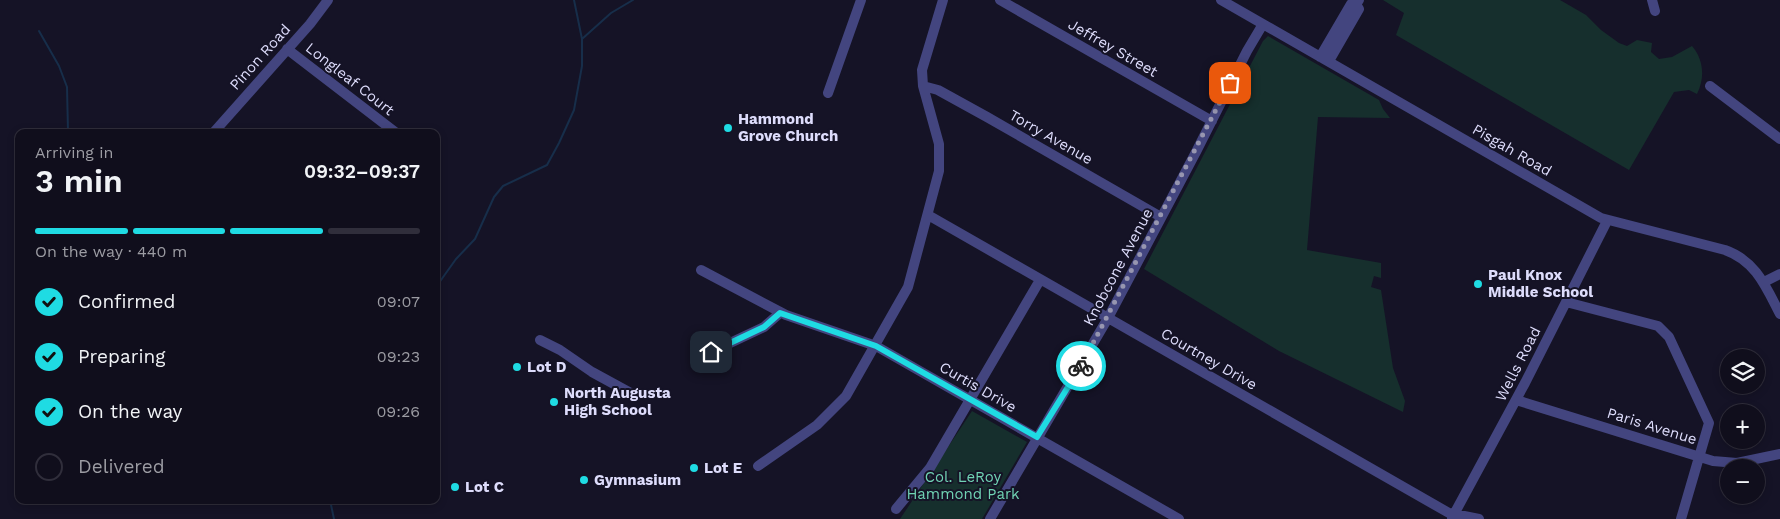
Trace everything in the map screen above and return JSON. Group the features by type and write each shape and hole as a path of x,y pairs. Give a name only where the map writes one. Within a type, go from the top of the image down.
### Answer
{"street":[{"name":"Pinon Road","path":"217,129 328,0"},
{"path":"828,93 861,0"},
{"path":"758,466 833,410 846,396 908,287 928,215 940,159 937,134 923,86 923,62 943,0"},
{"name":"Jeffrey Street","path":"1000,0 1212,121"},
{"name":"Pisgah Road","path":"1221,0 1607,221 1733,253 1748,262 1764,282 1780,314"},
{"path":"1652,0 1655,11"},
{"path":"1324,59 1359,9 1358,2"},
{"name":"Knobcone Avenue","path":"990,519 1108,318 1212,121 1246,51 1263,24"},
{"name":"Longleaf Court","path":"286,49 391,129"},
{"name":"Torry Avenue","path":"923,86 938,90 1161,217"},
{"path":"1710,86 1780,139"},
{"name":"Courtney Drive","path":"928,215 1434,505 1454,516 1479,519"},
{"name":"Wells Road","path":"1454,516 1516,400 1607,221"},
{"name":"Curtis Drive","path":"701,270 780,313 876,346 1179,519"},
{"path":"1764,282 1780,274"},
{"path":"896,509 930,468 1040,280"},
{"path":"1566,302 1654,325 1666,333 1708,418 1708,428 1681,519"},
{"path":"711,352 764,327 780,313"},
{"path":"540,340 636,396"},
{"name":"Paris Avenue","path":"1516,400 1700,456 1713,462 1737,463 1780,454"}],"green space":[{"path":"1383,0 1560,0 1586,15 1601,30 1619,43 1627,46 1637,40 1652,43 1651,52 1659,59 1672,57 1692,46 1701,63 1700,88 1697,94 1689,90 1674,92 1629,170 1396,35 1404,13"},
{"path":"1268,36 1379,100 1390,118 1318,117 1307,250 1381,263 1381,278 1374,276 1371,287 1381,290 1393,368 1405,401 1403,412 1279,351 1144,269 1263,41"},
{"name":"Col. LeRoy Hammond Park","path":"972,411 1027,442 982,519 900,519"}],"waterway":[{"path":"440,281 456,259 475,239 494,197 503,186 547,165 559,143 574,110 582,66 582,39 574,0"},
{"path":"582,39 611,13 633,0"},
{"path":"39,31 59,66 67,87 68,129"},
{"path":"331,504 334,519"}],"way so far":[{"path":"1081,366 1196,152 1230,83"}],"place":[{"name":"Hammond Grove Church","path":"728,128"},
{"name":"Paul Knox Middle School","path":"1478,284"},
{"name":"Lot D","path":"517,367"},
{"name":"North Augusta High School","path":"554,402"},
{"name":"Lot E","path":"694,468"},
{"name":"Gymnasium","path":"584,480"},
{"name":"Lot C","path":"455,487"}],"route":[{"path":"711,352 764,327 780,313 800,321 862,339 1037,437 1081,366"}]}
